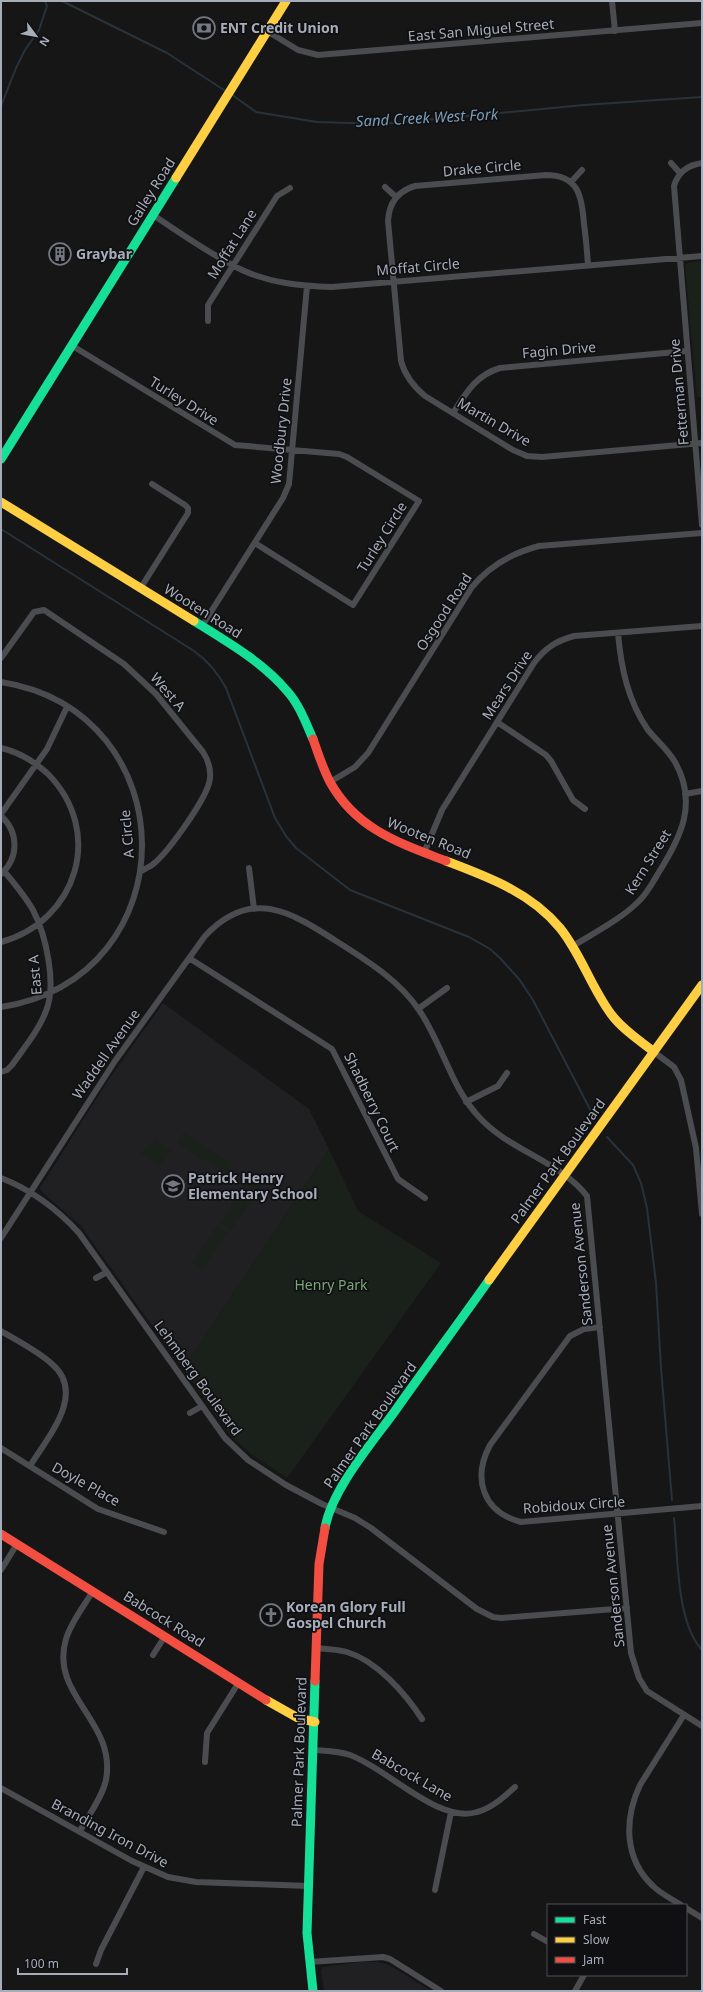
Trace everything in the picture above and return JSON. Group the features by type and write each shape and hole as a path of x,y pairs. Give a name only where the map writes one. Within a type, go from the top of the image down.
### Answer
{"main road":[{"name":"Galley Road","path":"1,458 286,1"},
{"name":"Wooten Road","path":"1,502 252,658 288,691 304,718 330,782 353,814 368,826 394,841 491,878 520,893 547,914 573,946 610,1013 627,1032 654,1052"},
{"name":"Palmer Park Boulevard","path":"313,1991 309,1962 309,1886 319,1564 324,1531 331,1508 358,1463 702,985"},
{"name":"Babcock Road","path":"1,1534 290,1714 315,1722"}],"street":[{"path":"612,1 615,31"},
{"name":"East San Miguel Street","path":"267,31 298,50 318,55 702,23"},
{"path":"671,164 680,173 691,165 702,163"},
{"path":"582,170 571,182 581,197 588,265"},
{"name":"Fetterman Drive","path":"680,173 674,186 687,351 699,443 702,525"},
{"name":"Drake Circle","path":"396,197 408,188 416,186 546,175 562,177 571,182"},
{"path":"385,187 396,197 391,205 388,221 394,281"},
{"name":"Moffat Lane","path":"208,321 208,305 277,196 290,188"},
{"name":"Moffat Circle","path":"153,215 234,265 264,278 307,286 332,287 702,256"},
{"name":"Martin Drive","path":"394,281 403,370 417,389 513,450 527,456 542,457 699,443"},
{"name":"Woodbury Drive","path":"202,626 287,491 293,450 307,286"},
{"name":"Turley Drive","path":"71,345 235,445 293,450"},
{"name":"Fagin Drive","path":"453,413 473,382 490,370 687,351"},
{"name":"Turley Circle","path":"255,543 353,605 419,501 347,457 293,450"},
{"path":"140,589 188,512 188,508 185,505 152,484"},
{"name":"Osgood Road","path":"330,782 362,761 472,587 480,577 501,561 527,549 539,546 702,533"},
{"name":"West A","path":"1,658 34,612 44,610 114,656 138,676 156,694 208,759 210,779 205,794 184,826 165,850 153,864 141,871"},
{"name":"Mears Drive","path":"424,853 442,810 534,663 548,646 574,636 702,626"},
{"name":"Kern Street","path":"573,946 633,907 645,894 679,837 685,816 685,794 682,780 675,762 648,730 634,706 621,665 618,633"},
{"name":"A Circle","path":"1,682 28,688 67,707 90,725 105,740 118,759 129,780 141,823 143,846 141,871 126,917 108,946 84,970 52,992 32,1000 1,1007"},
{"path":"2,873 12,858 15,845 10,827 1,815 37,764 56,732 67,707"},
{"path":"497,722 546,755 573,800 585,809"},
{"path":"1,748 17,753 37,764 58,785 68,803 75,821 78,841 76,865 70,885 54,910 40,924 22,935 1,942"},
{"path":"685,794 702,791"},
{"path":"249,868 254,909"},
{"name":"East A","path":"1,1072 7,1070 12,1065 37,1028 46,1012 52,992 47,955 40,924 23,895 2,873"},
{"name":"Waddell Avenue","path":"1,1238 110,1068 205,936 220,922 237,912 254,909"},
{"name":"Sanderson Avenue","path":"254,909 281,911 307,923 379,969 418,1009 466,1102 488,1126 565,1176 582,1190 589,1202 631,1653 639,1678 653,1696 702,1726"},
{"name":"Shadberry Court","path":"189,958 332,1049 398,1179 425,1198"},
{"path":"418,1009 447,988"},
{"name":"Wooten Road","path":"654,1052 674,1067 681,1080 700,1165 702,1214"},
{"path":"466,1102 498,1086 507,1073"},
{"name":"Lehmberg Boulevard","path":"1,1178 30,1192 66,1219 83,1238 225,1438 243,1456 292,1488 331,1508 355,1518 371,1528 477,1609 493,1617 501,1618 627,1608"},
{"path":"96,1278 107,1272"},
{"name":"Robidoux Circle","path":"600,1327 577,1332 563,1343 490,1445 484,1456 480,1475 485,1495 490,1503 504,1515 517,1521 531,1522 702,1506"},
{"path":"1,1331 54,1365 66,1387 67,1395 62,1414 30,1466"},
{"path":"190,1413 202,1406"},
{"name":"Doyle Place","path":"1,1448 98,1508 164,1532"},
{"path":"1,1570 17,1544"},
{"path":"80,1831 105,1782 107,1760 99,1732 68,1684 64,1673 63,1655 66,1638 93,1591"},
{"path":"153,1655 165,1636"},
{"path":"316,1648 346,1652 362,1659 402,1690 422,1719"},
{"path":"204,1762 207,1733 238,1682"},
{"path":"680,1904 653,1886 639,1867 630,1847 629,1823 634,1798 640,1785 684,1715"},
{"name":"Babcock Lane","path":"314,1750 342,1753 360,1759 436,1806 451,1812 467,1814 477,1812 498,1802 515,1788"},
{"name":"Branding Iron Drive","path":"1,1788 144,1867 168,1878 190,1881 309,1886"},
{"path":"435,1890 451,1812"},
{"path":"96,1964 101,1950 144,1867"},
{"path":"687,1909 702,1918"},
{"path":"534,1934 547,1941"},
{"path":"309,1962 383,1957 390,1959 441,1991"},
{"path":"574,1991 583,1976"}],"shaded area":[{"name":"Patrick Henry Elementary School","path":"163,1003 309,1109 329,1149 183,1369 81,1226 43,1193 40,1188 107,1082"},
{"path":"361,1962 377,1962 389,1965 431,1991 324,1991 321,1971 323,1967"}],"green space":[{"path":"702,261 702,397 697,397 685,265 688,263"},
{"path":"183,1133 233,1164 227,1174 177,1143"},
{"path":"155,1140 171,1150 161,1166 141,1154 148,1143 152,1145"},
{"name":"Henry Park","path":"329,1149 358,1211 441,1263 287,1478 251,1454 231,1436 183,1369"},
{"path":"243,1171 257,1180 260,1186 256,1192 237,1181"},
{"path":"241,1193 251,1201 231,1230 220,1222"},
{"path":"217,1226 228,1234 202,1270 192,1264"}],"waterway":[{"path":"1,106 16,68 25,50 39,30 47,6 45,1"},
{"name":"Sand Creek West Fork","path":"62,1 167,53 227,92"},
{"name":"Sand Creek West Fork","path":"231,94 256,112 317,122 382,124 584,105 702,97"},
{"path":"1,529 194,651 208,663 220,677 226,688 275,818 286,836 296,848 350,890 469,937 490,949 519,979 533,1000 592,1113"},
{"path":"607,1137 633,1165 641,1183 647,1208 656,1283 661,1368 672,1500"},
{"path":"674,1518 678,1569 683,1606 687,1623 693,1638 702,1650"}],"traffic: fast":[{"path":"1,459 176,178"},
{"path":"194,621 244,653 277,680 295,702 313,739"},
{"path":"325,1528 329,1513 344,1482 489,1280"},
{"path":"313,1991 307,1933 315,1681"}],"traffic: slow":[{"path":"176,178 286,1"},
{"path":"1,502 194,621"},
{"path":"446,861 508,887 522,895 548,915 567,938 611,1014 625,1029 654,1052"},
{"path":"489,1280 702,985"},
{"path":"266,1700 298,1718 315,1722"}],"traffic: jam":[{"path":"313,739 330,782 352,812 366,823 395,840 446,861"},
{"path":"315,1681 319,1564 325,1528"},
{"path":"1,1534 266,1700"}],"place":[{"name":"ENT Credit Union","path":"204,28"},
{"name":"Graybar","path":"60,254"},
{"name":"Patrick Henry Elementary School","path":"173,1186"},
{"name":"Korean Glory Full Gospel Church","path":"271,1615"}]}
